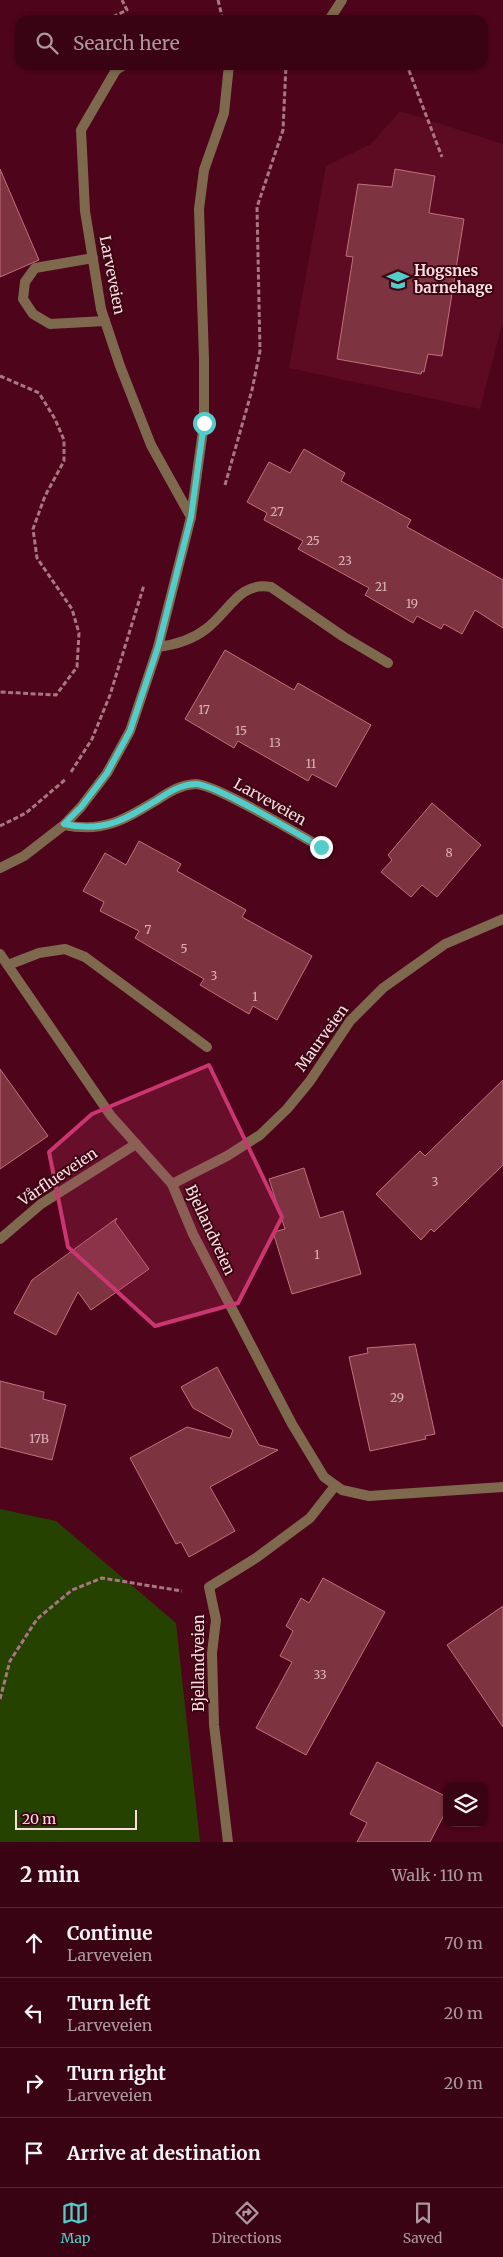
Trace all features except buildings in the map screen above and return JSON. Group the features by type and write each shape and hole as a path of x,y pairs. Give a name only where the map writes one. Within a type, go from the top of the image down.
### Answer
{"street":[{"path":"332,15 342,0"},
{"name":"Larveveien","path":"116,70 81,130 85,211 101,310 151,444 191,517"},
{"path":"0,868 24,856 64,824 81,807 107,773 130,731 158,647 191,517 204,423 199,209 204,170 224,113 228,70"},
{"path":"93,258 35,268 25,282 23,299 33,314 50,324 105,321"},
{"path":"158,647 191,638 206,629 246,590 258,585 272,587 344,637 388,663"},
{"name":"Larveveien","path":"64,824 76,827 105,827 126,820 176,788 196,784 217,790 321,847"},
{"name":"Maurveien","path":"172,1184 227,1156 260,1135 287,1109 310,1081 350,1021 383,988 445,944 503,919"},
{"path":"8,965 39,953 65,949 86,957 207,1047"},
{"name":"Bjellandveien","path":"0,954 111,1116 172,1184 193,1234 292,1424 324,1478 342,1490 369,1496 503,1488"},
{"name":"Vårflueveien","path":"0,1239 41,1204 136,1144"},
{"path":"209,1586 256,1558 310,1518 335,1486"},
{"name":"Bjellandveien","path":"209,1586 216,1620 212,1653 214,1725 228,1842"}],"path":[{"path":"116,15 127,10 122,0"},
{"path":"218,0 222,15"},
{"path":"409,70 442,157"},
{"path":"0,376 39,393 55,418 64,440 64,461 45,496 33,529 37,558 72,609 79,633 77,667 56,695 0,692"},
{"path":"0,1699 10,1662 37,1619 72,1590 102,1578 193,1592 209,1586"}],"highlighted area":[{"path":"209,1065 282,1217 238,1303 155,1326 68,1247 49,1152 92,1114"}],"shaded area":[{"path":"400,111 503,144 503,321 480,409 289,368 326,166 371,144"}],"green space":[{"path":"0,1509 56,1521 176,1623 200,1842 0,1842"}],"place":[{"name":"Hogsnes barnehage","path":"398,280"}],"route":[{"path":"204,423 191,517 158,647 130,731 107,773 81,807 64,824 76,827 105,827 126,820 176,788 196,784 217,790 321,847"}]}
